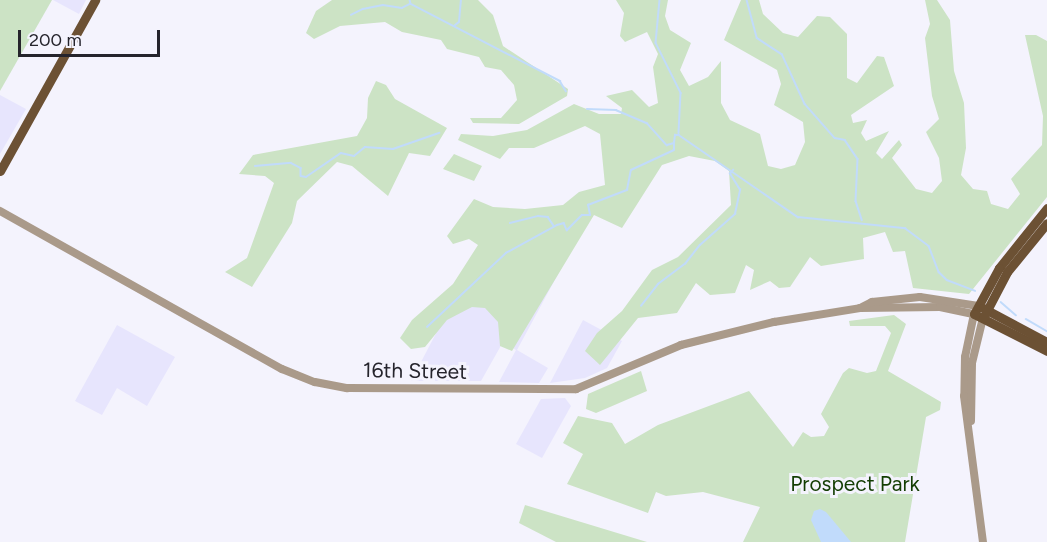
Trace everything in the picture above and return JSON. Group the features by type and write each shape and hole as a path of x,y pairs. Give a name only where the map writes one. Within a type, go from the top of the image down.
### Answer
{"main road":[{"path":"0,171 95,0"},
{"path":"981,312 999,268 1047,208"},
{"path":"981,312 1047,223"},
{"path":"997,288 996,306 1015,325"},
{"name":"16th Street","path":"981,312 1015,325 1047,342"},
{"name":"16th Street","path":"981,312 1047,351"}],"street":[{"name":"16th Street","path":"0,211 282,369 315,382 347,388 576,389 681,345 774,322 860,308 940,307 981,312"},
{"name":"16th Street","path":"860,308 872,302 920,297 981,312"},
{"path":"940,307 962,315 969,333"},
{"path":"981,312 969,333 964,374 983,542"},
{"path":"971,422 972,363 981,312"}],"shaded area":[{"path":"53,0 86,0 79,14"},
{"path":"0,95 26,109 0,154"},
{"path":"571,250 517,350 548,368 539,383 499,382 516,350 503,342 481,381 411,381 453,301"},
{"path":"583,320 622,341 607,368 585,378 550,383"},
{"path":"117,325 175,357 147,406 117,388 102,415 75,401"},
{"path":"565,398 571,406 542,458 516,444 541,399"},
{"path":"820,509 826,512 851,542 821,542 811,520 814,511"}],"green space":[{"path":"0,0 52,0 0,91"},
{"path":"332,0 478,0 493,15 503,46 568,89 567,96 519,124 473,123 470,118 501,118 517,100 514,85 501,70 485,67 479,57 447,49 441,40 402,32 385,22 340,26 314,39 306,33 316,11"},
{"path":"616,0 668,0 665,16 670,30 691,43 680,70 689,86 708,77 721,61 721,103 730,120 760,134 768,166 781,169 795,165 805,142 803,122 774,105 781,84 777,70 724,40 741,0 759,0 763,14 783,33 798,37 817,16 830,17 847,34 847,78 857,83 877,56 884,57 894,86 851,115 853,123 867,120 861,133 866,141 889,131 876,153 882,159 899,140 902,145 892,158 916,189 932,193 942,181 939,158 926,132 939,119 932,96 925,38 930,24 925,0 937,0 950,20 954,71 964,103 966,148 961,175 973,189 987,191 991,204 1008,209 1020,194 1011,179 1042,145 1043,116 1025,35 1036,35 1047,41 1047,197 969,294 913,288 905,251 893,252 885,232 863,238 864,259 821,266 810,257 790,287 779,288 770,281 750,290 754,270 746,265 735,293 710,295 696,283 677,313 638,318 600,365 585,351 597,333 622,311 652,270 678,257 731,205 729,171 715,161 689,156 662,165 622,228 594,215 512,351 500,346 498,322 485,308 472,307 447,320 425,347 411,349 400,338 412,320 453,284 478,245 469,239 453,244 447,236 474,199 493,207 525,209 563,205 579,192 605,185 600,134 585,126 534,148 509,148 500,159 458,140 461,134 493,136 527,130 574,104 599,114 621,114 622,108 606,96 632,90 649,107 658,103 653,67 658,54 647,32 625,42 620,36 624,13"},
{"path":"376,81 386,85 395,99 447,128 430,156 409,153 388,196 352,166 337,162 297,201 292,223 252,287 225,272 247,258 274,183 265,176 239,174 253,155 357,136 367,118 368,98"},
{"path":"454,154 482,166 474,181 443,169"},
{"name":"Prospect Park","path":"894,315 906,324 888,371 941,402 940,410 926,417 905,542 743,542 760,507 703,492 666,496 656,492 648,513 567,484 583,454 563,443 578,416 612,423 625,444 658,425 749,391 793,447 803,432 811,437 824,436 829,427 821,414 843,373 849,368 867,373 876,371 891,333 885,326 850,326 849,321"},
{"path":"641,371 647,391 596,413 586,409 588,394"},
{"path":"525,505 647,542 556,542 519,523"}],"waterway":[{"path":"410,0 411,4 560,81 566,91"},
{"path":"454,26 459,22 461,0"},
{"path":"660,0 656,43 681,93 679,133"},
{"path":"747,0 757,38 782,54 805,104 835,138 845,140 858,159 856,201 862,220"},
{"path":"351,15 363,9 383,5 402,8 410,4"},
{"path":"587,109 616,110 647,123 667,145 674,143 675,135 679,135 798,217 905,228 929,246 939,272 947,280 975,291"},
{"path":"255,166 291,163 301,168 301,176 306,177 341,153 354,156 365,147 393,149 439,133"},
{"path":"427,327 506,253 557,225 564,223 567,230 582,215 590,215 588,205 627,190 631,170 674,150 674,143"},
{"path":"641,306 658,284 685,264 700,245 735,214 740,190 730,174 733,170"},
{"path":"510,223 538,216 548,217 554,226"},
{"path":"1001,302 1016,315"},
{"path":"1026,319 1047,331"}]}
